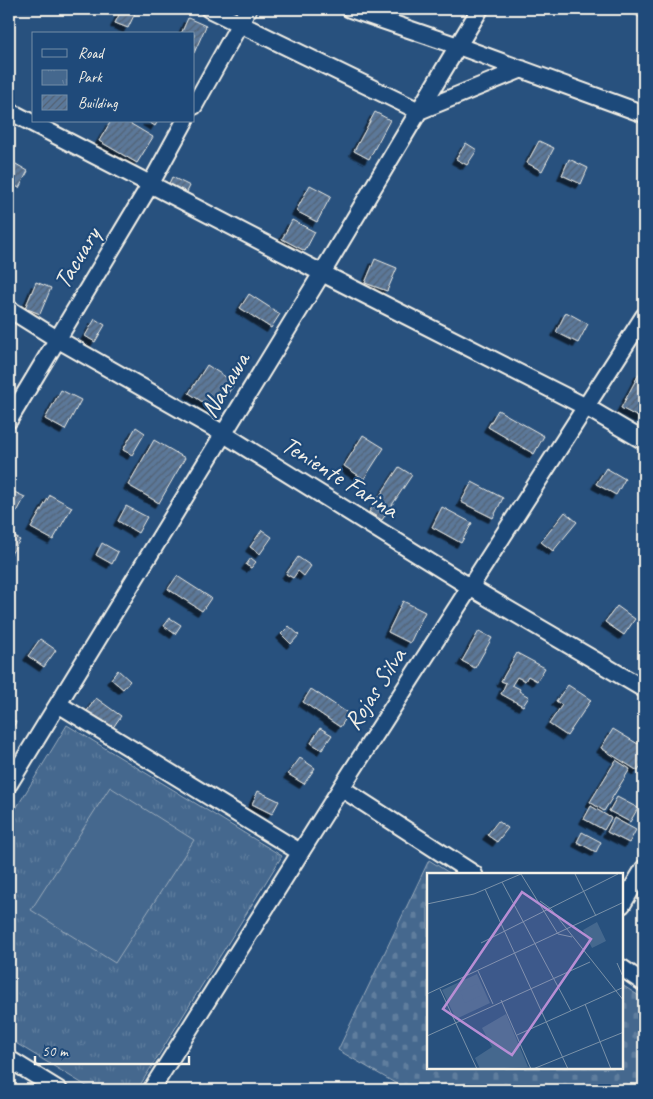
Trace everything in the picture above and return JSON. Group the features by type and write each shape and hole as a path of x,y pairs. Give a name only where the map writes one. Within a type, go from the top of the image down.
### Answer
{"street":[{"path":"208,9 419,111 522,69"},
{"path":"195,104 248,9"},
{"path":"350,9 644,114"},
{"name":"Nanawa","path":"9,784 322,273 480,9"},
{"path":"9,112 586,407 644,441"},
{"name":"Tacuary","path":"9,420 150,185 184,122"},
{"name":"Teniente Farina","path":"9,309 57,339 224,434 470,587 644,689"},
{"name":"Rojas Silva","path":"151,1090 300,852 644,316"},
{"path":"58,704 300,852"},
{"path":"341,788 472,873"},
{"path":"623,903 644,868"},
{"path":"623,969 644,983"},
{"path":"9,1059 59,1090"}],"green space":[{"path":"623,9 644,9 644,20"},
{"path":"67,725 282,856 137,1090 93,1090 9,1039 9,820"},
{"path":"110,787 194,840 115,963 31,910"},
{"path":"429,860 449,873 427,873 427,1069 623,1069 623,986 644,999 644,1090 407,1090 338,1050"}],"building":[{"path":"122,9 137,9 128,28 115,23"},
{"path":"188,18 206,26 195,51 195,32 182,32"},
{"path":"375,112 390,120 369,159 354,151"},
{"path":"110,122 128,122 153,137 137,163 99,141"},
{"path":"149,122 157,122 155,126"},
{"path":"539,141 554,148 542,171 527,163"},
{"path":"466,143 477,150 467,165 456,159"},
{"path":"569,159 588,168 581,184 562,175"},
{"path":"9,160 28,171 19,188 9,182"},
{"path":"172,177 190,186 184,198 166,190"},
{"path":"310,185 331,196 317,222 296,211"},
{"path":"292,220 315,232 305,251 282,239"},
{"path":"375,259 397,268 387,291 365,283"},
{"path":"36,282 51,288 40,314 25,308"},
{"path":"249,294 280,314 271,328 240,308"},
{"path":"566,312 588,324 578,343 556,332"},
{"path":"95,319 105,325 95,342 85,336"},
{"path":"207,365 235,383 216,411 189,393"},
{"path":"640,372 644,374 644,411 640,418 621,408"},
{"path":"61,390 81,400 65,430 45,419"},
{"path":"498,410 544,436 534,454 488,427"},
{"path":"136,427 145,433 132,455 123,450"},
{"path":"363,435 384,448 364,479 344,466"},
{"path":"154,440 185,458 159,503 128,485"},
{"path":"399,467 412,475 382,520 369,512"},
{"path":"606,468 625,479 616,495 596,484"},
{"path":"472,482 503,498 493,518 461,502"},
{"path":"10,490 25,497 17,512 9,508"},
{"path":"50,495 72,507 53,540 31,528"},
{"path":"126,506 147,517 138,533 118,521"},
{"path":"442,507 472,523 461,543 432,527"},
{"path":"565,512 577,522 553,551 541,542"},
{"path":"262,530 272,537 260,554 250,547"},
{"path":"9,533 20,540 9,557"},
{"path":"102,543 118,552 112,564 96,555"},
{"path":"298,557 311,566 304,576 298,571 293,578 286,574"},
{"path":"251,558 256,562 251,568 246,565"},
{"path":"177,576 211,598 202,611 168,589"},
{"path":"403,601 425,612 410,643 388,632"},
{"path":"617,606 635,619 624,635 605,622"},
{"path":"170,618 181,625 175,634 164,626"},
{"path":"289,626 299,635 291,644 281,634"},
{"path":"479,631 492,638 475,668 462,661"},
{"path":"40,639 56,650 44,667 28,656"},
{"path":"517,653 545,668 537,681 528,676 525,681 517,677 512,685 529,697 523,706 501,694 506,683 501,681"},
{"path":"118,670 130,681 123,689 111,679"},
{"path":"568,685 591,700 567,736 549,724 562,705 556,701"},
{"path":"311,689 349,714 340,727 303,702"},
{"path":"96,698 121,716 112,729 87,711"},
{"path":"9,718 16,722 9,734"},
{"path":"320,728 332,735 322,750 311,743"},
{"path":"613,729 638,744 644,733 644,761 638,771 601,748"},
{"path":"300,758 315,768 304,784 288,774"},
{"path":"616,760 630,769 604,811 590,802"},
{"path":"258,791 279,801 272,814 252,804"},
{"path":"617,797 638,808 630,822 609,811"},
{"path":"591,806 611,818 604,830 584,819"},
{"path":"614,818 636,830 629,843 607,832"},
{"path":"498,821 508,828 497,842 487,835"},
{"path":"582,832 601,842 596,852 577,842"}]}
